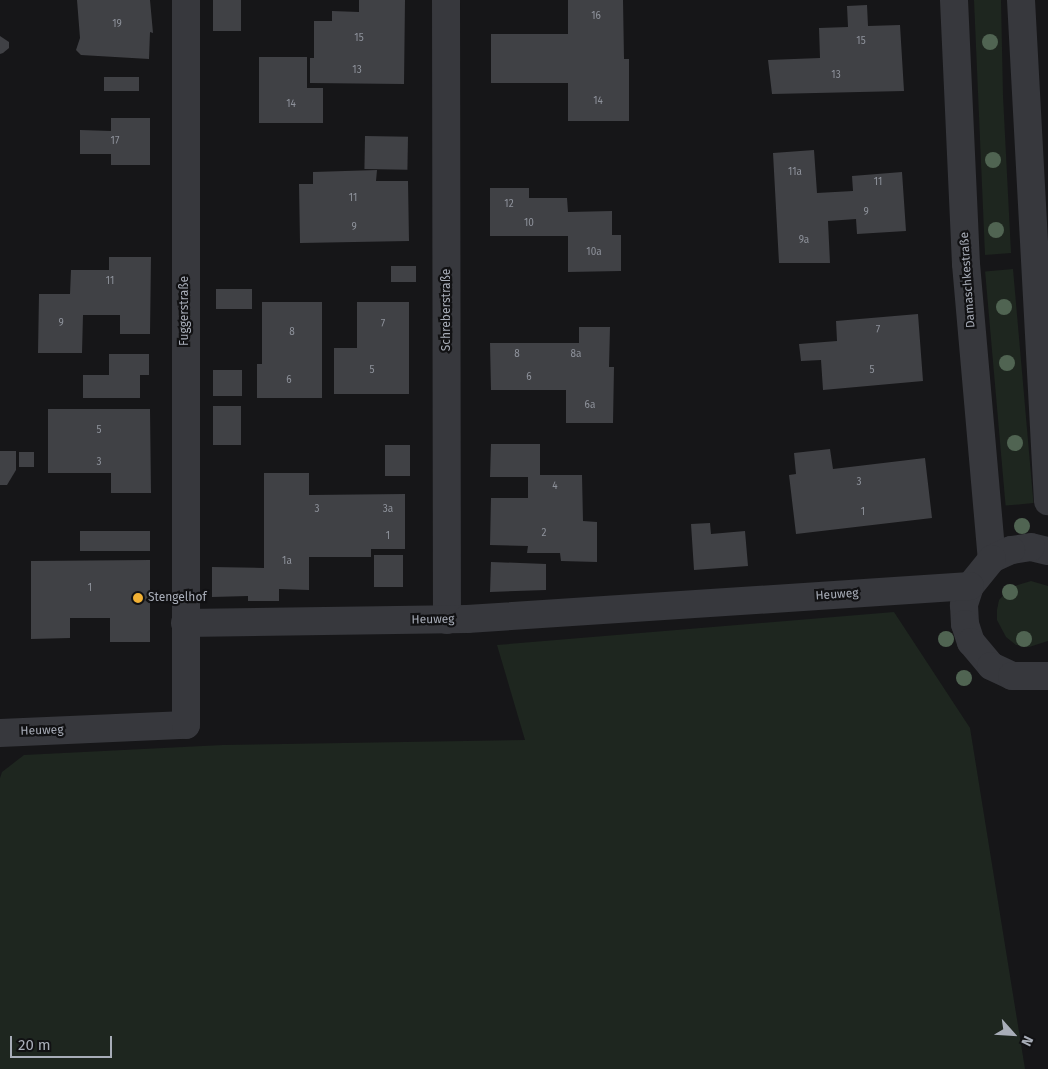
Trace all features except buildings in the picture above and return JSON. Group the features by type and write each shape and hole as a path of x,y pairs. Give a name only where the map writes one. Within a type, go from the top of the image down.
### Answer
{"street":[{"name":"Fuggerstraße","path":"184,623 186,0"},
{"name":"Schreberstraße","path":"446,0 447,620"},
{"name":"Damaschkestraße","path":"954,0 966,264 992,559"},
{"path":"1021,0 1048,501"},
{"path":"1048,550 1031,547 1011,550 992,559 970,586 964,605 964,624 971,642 982,658 1012,676 1048,676"},
{"name":"Heuweg","path":"0,733 186,725 184,623 447,620 970,586"}],"shaded area":[{"path":"974,0 1001,0 1003,96 1011,253 985,255"},
{"path":"1013,269 1033,503 1006,506 985,271"},
{"path":"1031,581 1048,586 1048,641 1029,647 1016,645 1006,637 997,620 997,610 999,600 1011,587"},
{"path":"894,612 970,728 1025,1069 0,1069 0,778 2,772 24,755 223,745 525,740 497,645"}],"place":[{"name":"Stengelhof","path":"138,598"}]}
